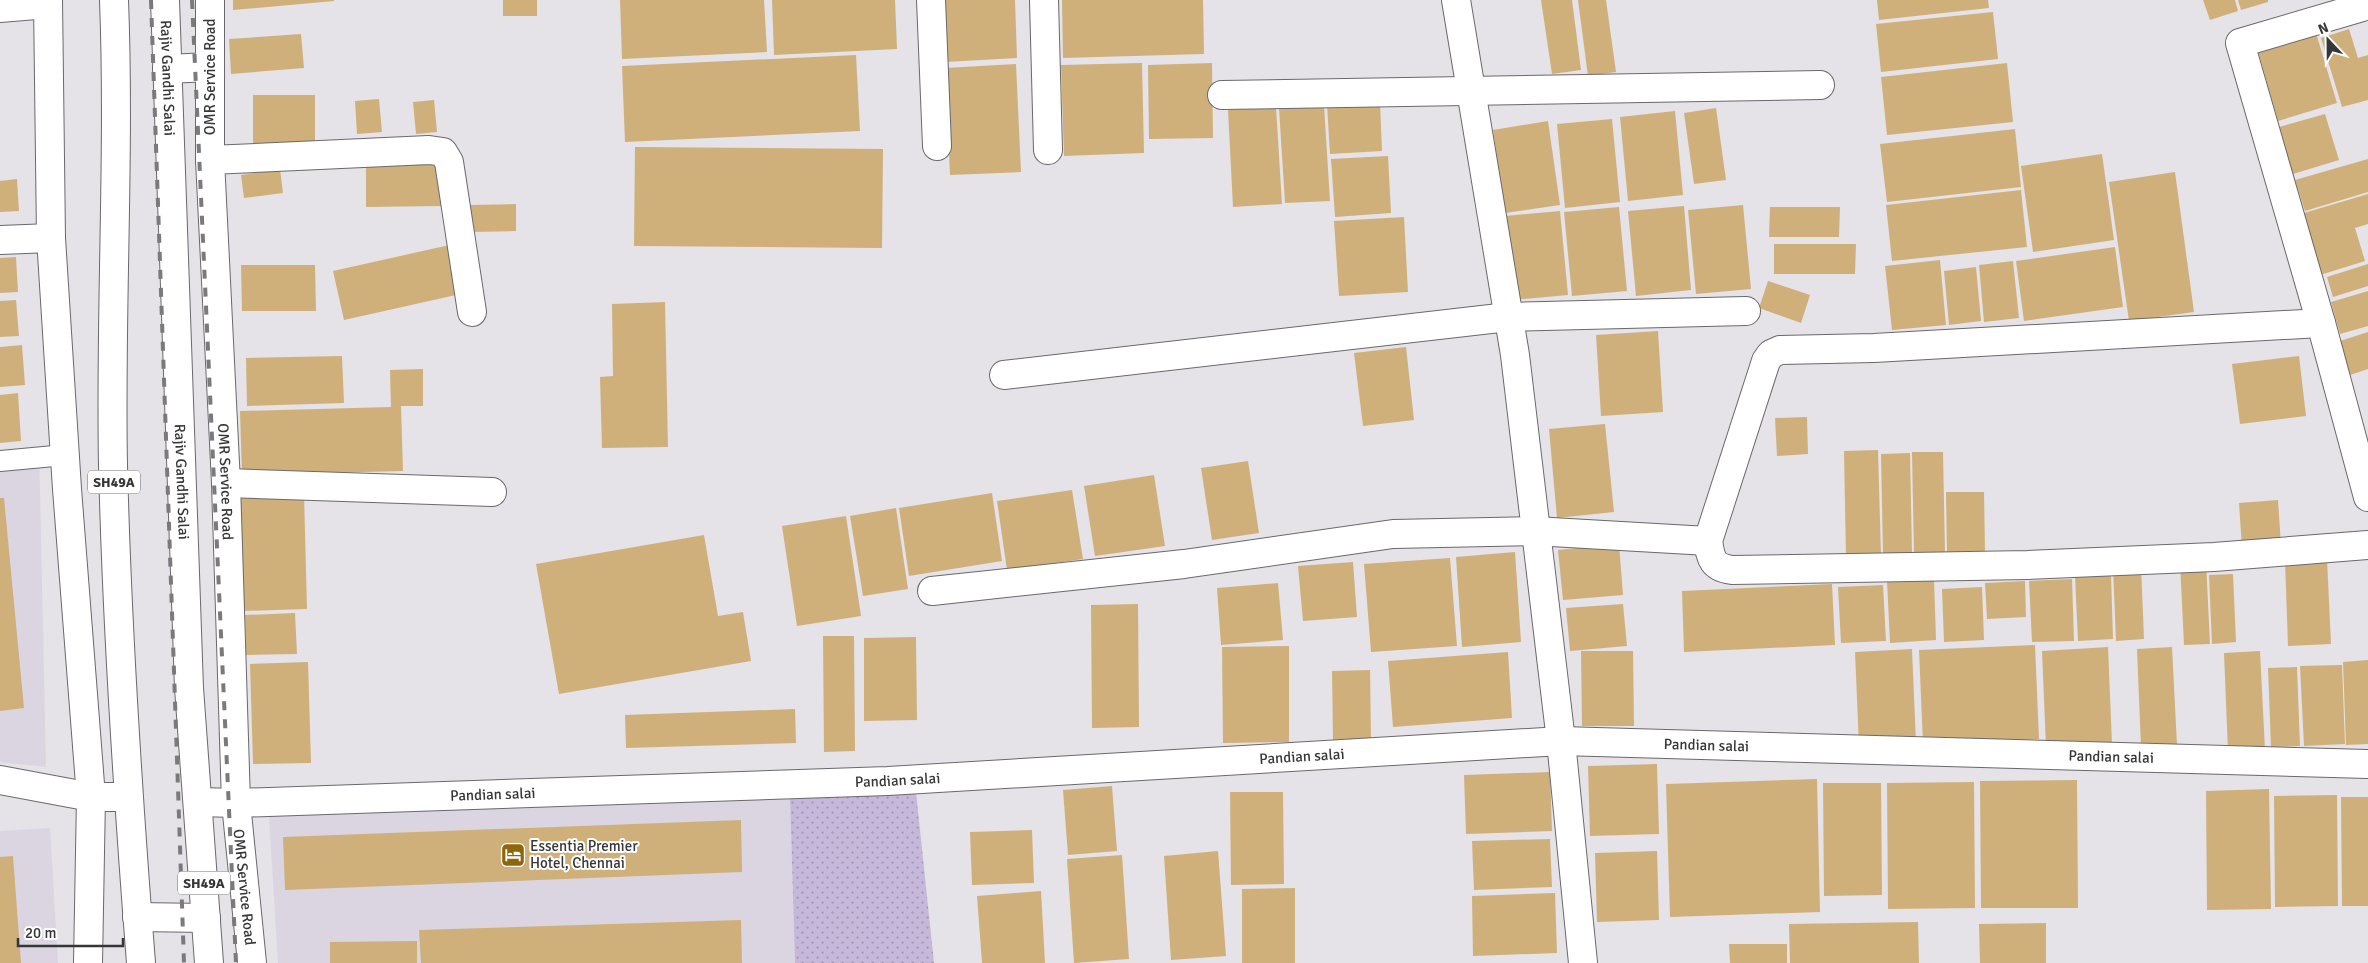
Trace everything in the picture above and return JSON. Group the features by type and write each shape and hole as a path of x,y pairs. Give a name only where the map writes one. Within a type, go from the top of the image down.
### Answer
{"street":[{"name":"SH49A","path":"114,0 117,80 114,464 128,797 141,963"},
{"name":"Rajiv Gandhi Salai","path":"164,0 189,688 209,963"},
{"name":"OMR Service Road","path":"210,0 210,160 226,483 236,803 252,963"},
{"path":"932,0 937,146"},
{"path":"1044,0 1048,150"},
{"path":"1456,0 1515,355 1534,531 1561,741 1583,963"},
{"path":"2360,0 2362,7 2240,43 2321,323 2368,497"},
{"path":"0,8 48,2 51,238 65,455 91,797 88,963"},
{"path":"167,69 210,67"},
{"path":"1222,95 1820,85"},
{"path":"210,160 429,150 443,152 448,162 472,312"},
{"path":"0,240 51,238"},
{"path":"1004,375 1508,317 1746,311"},
{"path":"2321,323 1894,346 1780,350 1771,354 1766,361 1708,541 1711,559 1720,569 1732,570 2048,564 2214,557 2368,545"},
{"path":"226,483 492,492"},
{"path":"932,591 1184,564 1393,534 1534,531 1708,541"},
{"name":"Pandian salai","path":"198,802 236,803 888,781 1561,741 2368,764"},
{"path":"0,780 91,797 128,797"},
{"path":"137,917 206,918"}],"lane":[{"path":"0,461 65,455"}],"shaded area":[{"path":"39,448 46,767 0,762 0,451"},
{"path":"916,792 934,963 795,963 790,797"},
{"path":"790,797 795,963 278,963 269,816"},
{"path":"50,828 58,963 0,963 0,831"}],"building":[{"path":"233,0 334,0 334,1 233,10"},
{"path":"503,0 537,0 537,16 503,16"},
{"path":"620,0 764,0 767,52 622,59"},
{"path":"772,0 895,0 897,49 774,55"},
{"path":"942,0 1015,0 1017,58 945,62"},
{"path":"1062,0 1203,0 1204,54 1063,58"},
{"path":"1541,0 1572,0 1581,70 1552,74"},
{"path":"1578,0 1606,0 1616,72 1588,76"},
{"path":"1877,0 1988,0 1989,8 1879,20"},
{"path":"2203,0 2235,0 2238,11 2210,20"},
{"path":"2238,0 2268,0 2268,2 2241,10"},
{"path":"1993,12 1998,59 1881,72 1876,24"},
{"path":"2349,29 2358,58 2368,55 2368,100 2342,107 2321,38"},
{"path":"2316,33 2337,103 2278,121 2258,51"},
{"path":"301,34 304,68 231,74 229,39"},
{"path":"856,55 860,131 625,142 622,66"},
{"path":"1142,63 1144,153 1064,156 1061,65"},
{"path":"1212,63 1213,138 1149,139 1148,65"},
{"path":"2007,63 2013,122 1887,135 1881,77"},
{"path":"1016,64 1021,172 950,175 945,68"},
{"path":"253,95 315,95 315,145 253,145"},
{"path":"379,99 382,132 357,134 355,101"},
{"path":"434,100 437,132 416,134 413,102"},
{"path":"1380,102 1382,151 1330,154 1327,105"},
{"path":"1324,105 1330,201 1285,203 1279,108"},
{"path":"1276,107 1282,204 1233,207 1228,110"},
{"path":"1716,108 1726,180 1694,184 1684,113"},
{"path":"1675,111 1683,195 1628,201 1620,117"},
{"path":"2325,114 2339,160 2293,174 2279,127"},
{"path":"1612,119 1620,202 1565,208 1557,124"},
{"path":"1548,121 1560,205 1505,213 1493,130"},
{"path":"2015,129 2021,187 1887,202 1880,144"},
{"path":"635,147 883,149 882,248 634,246"},
{"path":"2102,154 2114,240 2033,252 2021,166"},
{"path":"1388,156 1391,213 1335,217 1331,159"},
{"path":"2368,159 2368,192 2305,211 2295,180"},
{"path":"442,161 443,206 366,207 366,162"},
{"path":"280,169 283,193 244,198 241,175"},
{"path":"2175,172 2194,312 2129,321 2109,182"},
{"path":"17,179 19,211 0,212 0,181"},
{"path":"2021,190 2027,247 1892,261 1886,205"},
{"path":"2368,194 2368,224 2355,228 2365,261 2320,275 2304,213"},
{"path":"516,204 516,231 471,232 470,205"},
{"path":"1743,205 1751,289 1696,294 1688,210"},
{"path":"1684,206 1691,290 1636,296 1628,211"},
{"path":"1619,207 1627,291 1572,296 1564,212"},
{"path":"1770,207 1840,207 1839,237 1769,237"},
{"path":"1560,211 1568,295 1513,300 1505,216"},
{"path":"1404,217 1408,292 1339,296 1334,221"},
{"path":"454,244 465,293 344,320 333,271"},
{"path":"1774,244 1856,244 1855,274 1774,274"},
{"path":"2115,247 2123,307 2024,321 2016,261"},
{"path":"16,257 18,292 0,293 0,258"},
{"path":"1940,260 1946,325 1892,330 1885,266"},
{"path":"2013,261 2019,318 1984,322 1979,265"},
{"path":"2368,264 2368,286 2333,297 2327,277"},
{"path":"241,265 315,265 316,311 242,311"},
{"path":"1976,267 1981,321 1949,325 1944,271"},
{"path":"1768,281 1810,295 1801,323 1759,308"},
{"path":"2368,291 2368,326 2340,334 2331,302"},
{"path":"16,300 19,336 0,337 0,301"},
{"path":"665,302 668,447 602,448 600,377 613,376 612,304"},
{"path":"1658,331 1663,412 1601,416 1596,335"},
{"path":"2368,332 2368,369 2350,375 2340,341"},
{"path":"22,345 25,385 0,387 0,347"},
{"path":"1406,347 1414,420 1363,426 1354,353"},
{"path":"342,356 344,403 247,406 246,358"},
{"path":"2299,356 2306,416 2240,424 2232,364"},
{"path":"423,369 423,406 401,406 403,471 242,475 240,411 391,407 390,370"},
{"path":"18,393 21,441 0,443 0,395"},
{"path":"1807,417 1808,454 1777,456 1775,418"},
{"path":"1605,424 1614,512 1557,518 1549,429"},
{"path":"1878,450 1881,556 1846,557 1844,451"},
{"path":"1912,452 1943,452 1945,553 1914,554"},
{"path":"1910,453 1912,554 1883,554 1881,454"},
{"path":"1248,461 1259,533 1212,540 1201,468"},
{"path":"1154,475 1165,546 1095,556 1084,486"},
{"path":"1072,490 1083,559 1007,570 997,501"},
{"path":"1946,492 1984,492 1985,552 1947,553"},
{"path":"992,493 1002,561 909,576 899,508"},
{"path":"304,494 307,609 242,611 240,495"},
{"path":"0,498 4,498 24,708 0,711"},
{"path":"2278,500 2281,545 2242,548 2239,503"},
{"path":"896,508 908,589 863,596 850,516"},
{"path":"846,516 861,616 797,626 782,526"},
{"path":"704,535 718,616 743,612 751,661 559,694 536,564"},
{"path":"1619,544 1623,595 1563,600 1558,550"},
{"path":"1515,552 1521,642 1462,647 1456,557"},
{"path":"1450,558 1457,646 1371,652 1364,564"},
{"path":"2327,559 2331,644 2288,646 2285,561"},
{"path":"2206,561 2210,644 2184,645 2180,562"},
{"path":"1353,562 1357,617 1303,621 1298,566"},
{"path":"2141,566 2144,639 2116,641 2113,568"},
{"path":"2111,574 2113,639 2078,641 2075,576"},
{"path":"2233,574 2236,642 2212,644 2209,575"},
{"path":"1934,579 1936,640 1890,643 1887,581"},
{"path":"2072,579 2074,641 2032,642 2029,581"},
{"path":"2025,581 2026,617 1987,619 1985,583"},
{"path":"1278,583 1283,640 1221,645 1217,588"},
{"path":"1832,584 1835,645 1684,652 1682,591"},
{"path":"1883,585 1886,641 1841,643 1838,587"},
{"path":"1982,587 1984,640 1944,642 1942,589"},
{"path":"1138,604 1139,727 1092,728 1091,605"},
{"path":"1623,604 1627,646 1570,651 1566,608"},
{"path":"295,613 297,654 246,655 245,615"},
{"path":"823,636 854,636 855,751 824,752"},
{"path":"916,637 917,720 864,721 864,638"},
{"path":"2035,645 2039,739 1923,744 1919,650"},
{"path":"1289,646 1289,742 1223,743 1222,647"},
{"path":"2108,647 2112,744 2046,747 2042,651"},
{"path":"2172,647 2177,745 2141,747 2137,649"},
{"path":"1912,649 1916,743 1859,746 1855,652"},
{"path":"1581,651 1633,651 1634,726 1582,726"},
{"path":"2260,651 2265,750 2228,752 2224,653"},
{"path":"1508,652 1512,718 1393,727 1388,661"},
{"path":"2368,660 2368,744 2346,745 2343,662"},
{"path":"308,662 311,763 253,764 250,664"},
{"path":"2342,665 2345,744 2304,746 2300,666"},
{"path":"2297,667 2300,746 2271,747 2268,668"},
{"path":"1370,670 1371,739 1333,740 1332,671"},
{"path":"795,709 796,743 626,748 625,715"},
{"path":"1657,764 1659,834 1590,836 1588,766"},
{"path":"1550,772 1552,831 1466,834 1464,775"},
{"path":"1817,779 1820,912 1670,917 1666,784"},
{"path":"2077,780 2078,908 1981,908 1980,781"},
{"path":"1974,782 1975,908 1888,909 1887,783"},
{"path":"1823,783 1881,783 1882,895 1824,896"},
{"path":"1112,786 1117,851 1068,855 1063,790"},
{"path":"2269,789 2271,909 2207,910 2206,791"},
{"path":"1230,792 1283,792 1284,884 1231,885"},
{"path":"2337,795 2338,906 2275,907 2274,796"},
{"path":"2341,797 2368,797 2368,906 2342,906"},
{"name":"Essentia Premier Hotel, Chennai","path":"741,820 742,872 285,890 283,837"},
{"path":"1032,830 1034,883 972,885 970,832"},
{"path":"1550,839 1552,887 1474,890 1472,841"},
{"path":"1218,851 1226,956 1171,960 1164,856"},
{"path":"1657,851 1659,920 1597,922 1595,853"},
{"path":"1122,855 1129,959 1074,963 1067,859"},
{"path":"13,856 21,963 0,963 0,857"},
{"path":"1295,888 1295,963 1242,963 1242,889"},
{"path":"1041,891 1045,963 982,963 977,896"},
{"path":"1555,893 1557,953 1473,956 1472,896"},
{"path":"741,920 742,963 421,963 419,930"},
{"path":"1918,922 1919,963 1790,963 1789,924"},
{"path":"2046,923 2046,963 1980,963 1979,924"},
{"path":"417,941 417,963 330,963 330,942"},
{"path":"1729,944 1787,944 1787,963 1730,963"}],"railway":[{"path":"151,0 184,963"},
{"path":"192,0 236,963"}],"place":[{"name":"Essentia Premier Hotel, Chennai","path":"513,855"}]}
